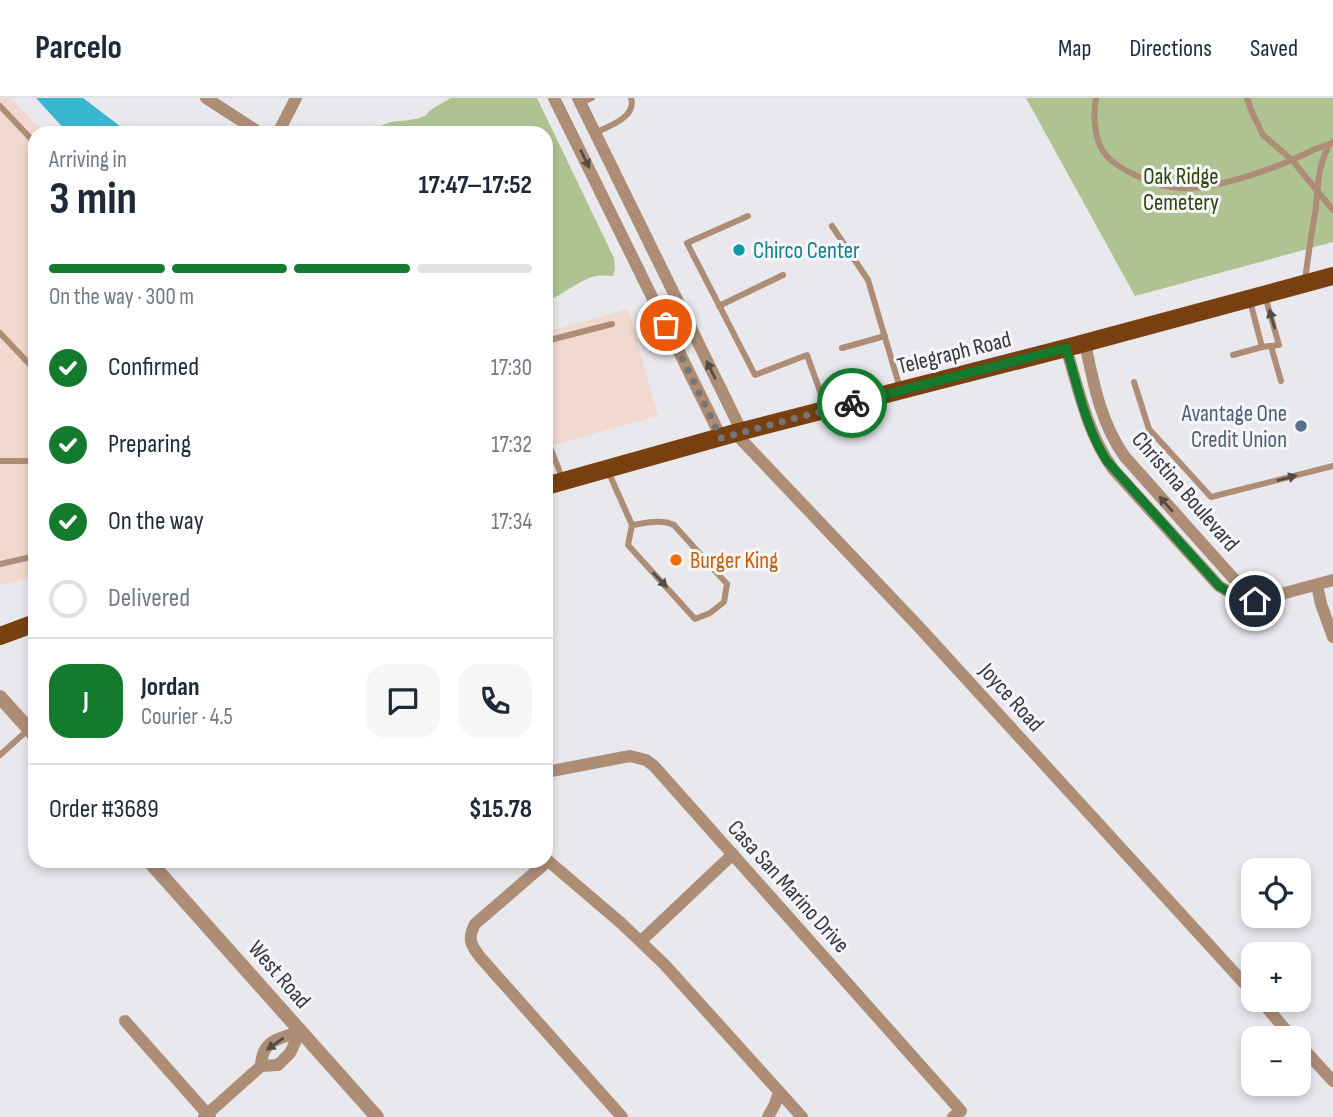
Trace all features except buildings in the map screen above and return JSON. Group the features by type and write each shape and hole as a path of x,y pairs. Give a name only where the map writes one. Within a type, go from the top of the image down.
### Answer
{"main road":[{"name":"Telegraph Road","path":"553,484 733,434 1333,276"},
{"path":"0,636 28,626"}],"street":[{"path":"206,98 249,126"},
{"path":"282,126 296,98"},
{"path":"554,98 654,302 733,434"},
{"path":"583,100 588,119 674,294 733,434"},
{"path":"569,127 588,119"},
{"path":"620,233 640,224"},
{"path":"654,302 674,294"},
{"name":"Christina Boulevard","path":"1085,343 1097,396 1116,446 1233,578 1270,597"},
{"name":"Christina Boulevard","path":"1066,348 1092,433 1100,451 1113,469 1219,586 1244,600 1255,601 1270,597"},
{"name":"Christina Boulevard","path":"1092,433 1108,426"},
{"name":"Joyce Road","path":"733,434 919,627 1241,980"},
{"path":"1174,536 1185,526"},
{"path":"1270,597 1333,580"},
{"path":"1317,585 1333,637"},
{"path":"0,697 28,728"},
{"name":"Casa San Marino Drive","path":"553,771 630,756 646,760 654,766 961,1111 953,1117"},
{"path":"641,941 733,854"},
{"path":"553,865 664,964 802,1117"},
{"name":"West Road","path":"155,868 377,1117"},
{"path":"538,868 475,924 470,940 480,957 622,1117"},
{"path":"1270,1012 1283,1026"},
{"path":"125,1021 207,1116 261,1066 278,1065 290,1053 300,1032"},
{"path":"261,1066 261,1055 270,1044 300,1032"},
{"path":"1311,1057 1333,1082"},
{"path":"768,1117 779,1092"}],"lane":[{"path":"596,133 626,116 633,104 631,98"},
{"path":"1096,98 1096,130 1103,151 1135,175 1157,185 1181,188 1203,186 1279,166 1331,143"},
{"path":"1247,98 1263,135 1292,160 1333,210"},
{"path":"0,106 28,136"},
{"path":"1305,284 1318,174 1322,159 1331,143"},
{"path":"748,216 687,243 755,376 807,355 827,409"},
{"path":"832,226 868,281 901,390"},
{"path":"719,306 783,275"},
{"path":"1233,355 1279,345 1257,296"},
{"path":"1257,296 1262,347"},
{"path":"553,339 612,324"},
{"path":"0,333 28,363"},
{"path":"842,348 885,336"},
{"path":"1271,346 1281,382"},
{"path":"1134,382 1149,429 1211,497 1333,466"},
{"path":"553,454 564,482"},
{"path":"0,461 28,461"},
{"path":"607,470 632,525 628,545 695,619 710,614 724,602 727,584 674,525 651,522 632,525"},
{"path":"0,564 28,558"},
{"path":"0,755 28,735"}],"shaded area":[{"path":"0,98 11,98 37,126 28,126 28,579 0,585"},
{"path":"628,309 658,416 553,445 553,330"}],"green space":[{"path":"451,98 537,98 550,126 382,126 424,116"},
{"name":"Oak Ridge Cemetery","path":"1026,98 1333,98 1333,242 1135,296"},
{"path":"553,131 614,258 615,269 613,276 591,277 553,298"}],"water":[{"path":"36,98 83,98 120,126 62,126"}],"way so far":[{"path":"666,325 721,438 852,403"}],"place":[{"name":"Chirco Center","path":"739,250"},
{"name":"Avantage One Credit Union","path":"1301,426"},
{"name":"Burger King","path":"676,560"}],"route":[{"path":"852,403 1066,348 1095,441 1107,461 1219,586 1244,600 1255,601"}]}
